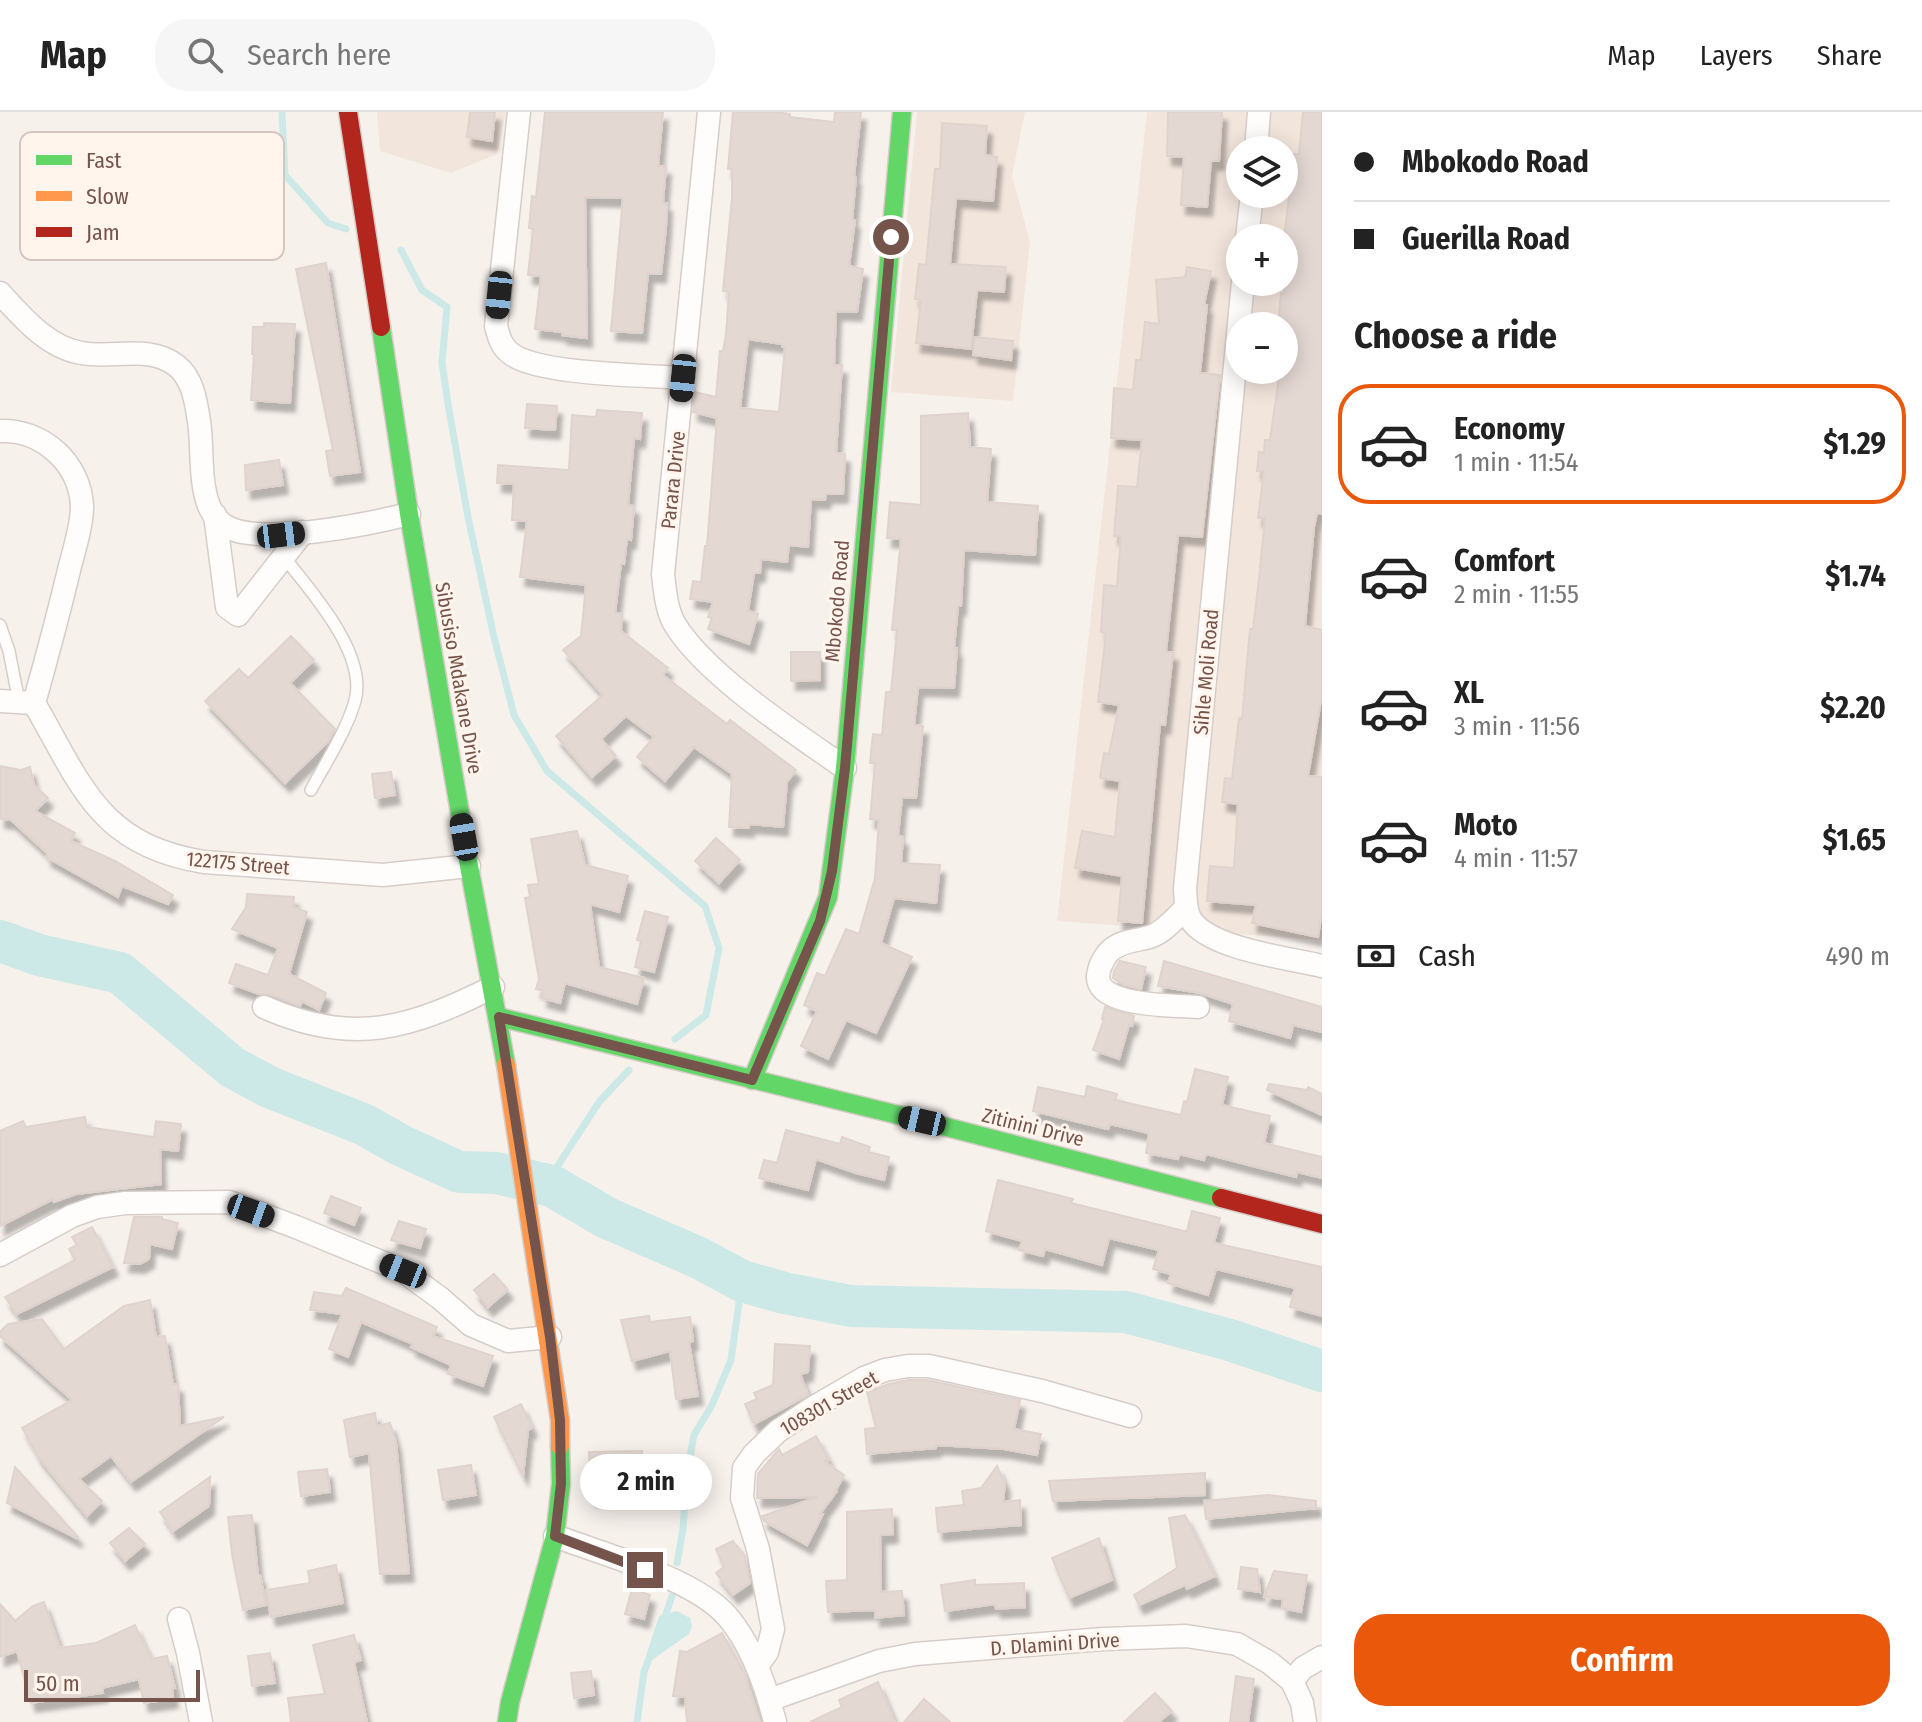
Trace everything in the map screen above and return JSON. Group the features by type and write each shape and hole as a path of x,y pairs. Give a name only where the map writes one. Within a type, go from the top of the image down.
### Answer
{"street":[{"name":"Sibusiso Mdakane Drive","path":"348,112 409,514 469,866 499,1017 550,1337 560,1420 561,1484 555,1536 507,1722"},
{"path":"519,112 496,326 500,342 520,360 544,367 683,378"},
{"name":"Parara Drive","path":"709,112 663,574 673,621 707,662 767,712 845,768"},
{"name":"Mbokodo Road","path":"752,1080 828,897 845,768 902,112"},
{"path":"1257,136 1259,112"},
{"path":"0,293 25,321 63,346 81,353 160,356 178,366 189,381 196,400 209,505 223,524 242,532 281,535 409,514"},
{"name":"Sihle Moli Road","path":"1186,908 1185,889 1242,296"},
{"path":"0,431 36,437 64,457 77,483 82,505 78,535 18,702"},
{"path":"215,515 227,607 238,615 303,532"},
{"name":"122175 Street","path":"18,702 91,801 112,824 146,848 204,862 383,875 469,866"},
{"path":"1198,1007 1124,1000 1108,995 1099,985 1099,968 1110,950 1157,934 1186,908 1192,921 1204,933 1224,943 1322,966"},
{"path":"264,1007 287,1017 359,1030 419,1020 493,987"},
{"name":"Zitinini Drive","path":"499,1017 1322,1224"},
{"path":"0,1255 72,1216 97,1207 125,1203 229,1202 403,1271 471,1325 508,1341 550,1337"},
{"name":"108301 Street","path":"757,1666 767,1652 773,1629 758,1549 742,1498 744,1468 778,1431 864,1378 908,1366 929,1366 967,1373 1130,1416"},
{"path":"555,1536 690,1588 726,1616 757,1666 775,1722"},
{"path":"179,1619 201,1722"},
{"name":"D. Dlamini Drive","path":"769,1700 868,1664 915,1654 1104,1639 1186,1636 1237,1644 1270,1663 1292,1681"},
{"path":"1305,1722 1302,1703 1292,1681 1303,1668 1322,1657"}],"lane":[{"path":"283,556 327,610 346,647 357,681 354,702 311,790"},
{"path":"0,625 9,651 18,702"}],"shaded area":[{"path":"377,112 506,112 497,154 451,173 380,151"},
{"path":"917,112 1025,112 1012,175 1030,242 1013,401 891,392"},
{"path":"1147,112 1322,112 1322,940 1057,921"}],"water":[{"path":"677,1611 690,1618 692,1626 689,1634 652,1660 646,1656 659,1616"}],"building":[{"path":"470,112 495,112 492,141 467,137"},
{"path":"545,112 663,112 658,166 666,166 663,203 667,203 666,227 661,274 648,273 642,333 611,331 623,198 585,197 587,338 535,329 541,276 528,275 533,229 529,228 532,196 536,197"},
{"path":"733,112 776,112 790,114 790,117 834,122 835,112 861,112 854,176 852,220 855,220 849,266 863,269 857,312 836,311 834,365 842,365 836,453 845,454 843,494 826,494 825,500 811,499 808,547 789,545 787,562 761,559 760,573 754,573 748,611 758,614 749,644 708,629 713,602 690,599 693,581 701,582 707,546 717,418 693,412 695,392 716,397 720,351 723,351 726,334 729,292 723,291 732,198 732,169 728,169","holes":["748,339 785,347 779,412 740,408"]},
{"path":"1168,112 1222,112 1219,161 1211,161 1207,207 1181,205 1184,157 1167,156"},
{"path":"1303,112 1322,112 1322,514 1317,513 1314,527 1305,626 1322,630 1322,694 1308,776 1322,777 1322,910 1318,937 1252,923 1256,905 1207,901 1210,866 1234,868 1238,804 1222,802 1225,778 1232,779 1239,718 1242,719 1250,629 1253,629 1259,579 1265,518 1258,518 1264,471 1257,471 1259,452 1264,453 1265,440 1270,440 1278,384 1298,384 1298,312 1279,312 1281,296 1298,296 1298,224 1286,224 1288,208 1298,208"},
{"path":"942,123 987,126 985,155 997,157 993,201 956,198 950,264 1006,267 1004,292 977,290 971,349 916,343 921,300 915,299 919,264 926,265 935,169 940,169"},
{"path":"326,263 360,472 330,476 326,451 333,450 296,269"},
{"path":"1187,267 1211,271 1204,305 1207,305 1200,373 1220,375 1202,537 1178,535 1166,652 1173,652 1165,725 1160,724 1142,923 1118,921 1122,876 1075,868 1082,831 1115,837 1120,781 1100,778 1104,753 1109,754 1119,705 1098,702 1106,633 1101,632 1104,585 1117,586 1121,536 1114,536 1118,486 1137,487 1142,440 1111,438 1114,388 1133,390 1136,360 1141,360 1145,322 1159,324 1156,280 1185,277"},
{"path":"264,323 295,324 290,403 251,400 253,327 264,327"},
{"path":"975,337 1013,341 1011,360 973,355"},
{"path":"527,404 557,406 555,430 525,428"},
{"path":"597,410 642,413 640,439 634,438 628,505 634,506 631,540 627,539 624,564 621,563 615,613 622,613 621,631 668,668 663,675 727,724 730,720 796,770 787,782 783,827 749,824 749,828 729,827 732,774 694,747 665,781 637,757 654,737 626,716 601,739 616,756 592,777 556,736 603,695 563,650 581,636 586,585 520,577 527,521 512,520 514,484 497,483 498,465 569,470 572,415 596,417"},
{"path":"968,413 970,447 991,449 987,502 1038,506 1035,555 964,550 961,606 958,606 954,648 957,648 954,688 918,687 914,725 923,726 916,798 902,797 898,836 903,837 901,863 940,865 936,903 894,898 881,943 912,957 876,1033 846,1020 828,1059 801,1046 817,1011 804,1005 817,973 825,976 846,929 859,934 875,878 879,820 870,819 875,763 870,763 873,734 882,735 886,692 891,692 897,630 892,630 901,539 887,538 890,502 921,505 921,416"},
{"path":"279,460 283,485 246,490 245,465"},
{"path":"291,636 314,660 290,683 335,729 328,742 285,783 205,701 239,669 248,678"},
{"path":"791,652 820,652 820,680 791,681"},
{"path":"0,766 21,770 30,767 34,785 48,798 35,811 75,833 71,841 115,861 173,895 168,904 122,886 118,897 46,857 48,854 11,820 0,819"},
{"path":"391,772 395,795 375,798 372,774"},
{"path":"577,831 585,865 628,876 619,912 590,904 599,967 644,978 637,1004 565,983 560,1003 542,998 544,991 536,989 539,979 525,898 530,897 528,885 539,884 531,839"},
{"path":"716,838 740,860 719,883 695,861"},
{"path":"247,894 294,897 293,907 307,912 289,974 326,993 319,1010 302,1001 300,1006 229,983 236,964 268,975 278,948 232,929 246,907"},
{"path":"645,911 668,917 654,972 635,967 641,941 637,940"},
{"path":"1120,961 1146,967 1141,989 1124,985 1113,978"},
{"path":"1164,961 1322,1007 1322,1032 1293,1025 1290,1038 1229,1021 1233,1004 1200,993 1158,986"},
{"path":"1105,1007 1134,1016 1119,1059 1093,1050"},
{"path":"1195,1069 1228,1077 1222,1105 1270,1116 1264,1143 1322,1157 1322,1178 1297,1172 1296,1177 1206,1154 1204,1160 1179,1154 1178,1159 1146,1153 1149,1133 1110,1124 1108,1129 1033,1111 1038,1087 1085,1097 1087,1086 1117,1094 1115,1100 1181,1115"},
{"path":"1269,1084 1307,1090 1308,1087 1322,1094 1322,1115 1267,1090"},
{"path":"85,1117 87,1127 154,1137 156,1121 181,1124 178,1151 160,1149 161,1184 76,1194 54,1202 53,1199 0,1226 0,1131 23,1121 26,1127"},
{"path":"786,1130 840,1144 842,1137 870,1147 868,1152 889,1157 884,1180 816,1159 808,1190 759,1178 764,1160 777,1163"},
{"path":"998,1180 1073,1199 1071,1203 1184,1231 1187,1231 1192,1211 1220,1218 1214,1243 1322,1267 1322,1316 1290,1307 1295,1288 1216,1269 1208,1295 1168,1283 1171,1274 1153,1269 1159,1250 1109,1238 1102,1265 1045,1249 1043,1256 1019,1250 1022,1241 986,1231"},
{"path":"331,1196 361,1208 354,1225 324,1213"},
{"path":"134,1217 162,1217 178,1223 172,1249 150,1244 149,1259 140,1264 124,1263"},
{"path":"399,1221 426,1229 420,1248 391,1240"},
{"path":"92,1227 113,1267 17,1314 5,1297 75,1260 69,1249 77,1245 72,1237"},
{"path":"494,1274 508,1290 488,1307 474,1290"},
{"path":"346,1288 437,1327 433,1336 493,1356 483,1386 448,1374 451,1365 411,1347 413,1344 361,1322 348,1357 329,1349 342,1314 310,1310 314,1292 342,1296"},
{"path":"150,1300 156,1337 165,1336 173,1384 178,1384 180,1426 224,1417 131,1482 111,1456 79,1479 102,1501 87,1516 39,1458 22,1428 72,1400 0,1336 0,1332 8,1324 42,1319 64,1349 124,1306"},
{"path":"649,1316 650,1322 690,1317 693,1341 689,1342 698,1396 676,1399 670,1351 632,1361 621,1320"},
{"path":"775,1344 810,1346 808,1372 800,1374 808,1395 754,1424 745,1404 757,1399 754,1393 773,1385"},
{"path":"909,1380 927,1380 1020,1400 1014,1429 1041,1434 1037,1455 1004,1449 936,1445 936,1448 867,1454 865,1429 876,1428 867,1392"},
{"path":"521,1404 532,1428 528,1430 523,1476 494,1417"},
{"path":"375,1413 377,1426 390,1423 396,1443 409,1573 380,1574 369,1453 350,1457 344,1420"},
{"path":"816,1436 829,1460 824,1461 844,1475 837,1491 820,1514 823,1514 807,1545 764,1521 762,1516 818,1497 757,1498 758,1474 779,1449 782,1455"},
{"path":"642,1451 643,1488 591,1497 589,1452"},
{"path":"471,1465 476,1495 443,1500 438,1470"},
{"path":"997,1466 1005,1484 1003,1502 1020,1500 1021,1525 938,1532 936,1508 964,1505 962,1491 981,1488"},
{"path":"15,1467 78,1537 7,1503"},
{"path":"327,1469 330,1492 301,1496 298,1472"},
{"path":"1205,1473 1205,1495 1053,1501 1049,1481"},
{"path":"210,1477 209,1506 173,1531 160,1512"},
{"path":"1268,1495 1316,1501 1316,1508 1206,1519 1204,1501"},
{"path":"892,1509 893,1534 880,1535 881,1592 902,1591 904,1615 875,1618 875,1610 828,1612 826,1581 847,1580 847,1512"},
{"path":"252,1515 258,1575 266,1605 243,1610 228,1517"},
{"path":"1185,1515 1215,1576 1139,1605 1134,1595 1177,1568 1169,1518"},
{"path":"129,1528 145,1544 125,1561 110,1543"},
{"path":"1099,1538 1112,1580 1069,1598 1052,1558"},
{"path":"733,1541 745,1556 750,1583 733,1595 716,1573 724,1567 716,1549"},
{"path":"336,1565 343,1603 271,1617 266,1590 310,1583 308,1571"},
{"path":"1241,1567 1257,1569 1260,1592 1238,1589"},
{"path":"1274,1571 1307,1575 1301,1612 1282,1608 1283,1599 1264,1597"},
{"path":"975,1580 975,1585 1024,1583 1025,1607 996,1609 995,1604 945,1611 941,1585"},
{"path":"632,1589 650,1595 644,1619 625,1614"},
{"path":"44,1602 60,1648 96,1643 135,1625 151,1659 167,1656 175,1688 172,1689 173,1699 144,1703 139,1679 102,1688 103,1693 31,1703 17,1651 0,1657 0,1604 15,1621 33,1606"},
{"path":"722,1633 744,1672 760,1722 687,1722 685,1697 673,1696 680,1651 687,1652"},
{"path":"354,1635 361,1660 354,1662 367,1722 291,1722 288,1698 325,1694 313,1645"},
{"path":"270,1653 275,1683 252,1686 248,1656"},
{"path":"591,1671 594,1695 574,1698 571,1673"},
{"path":"1236,1676 1254,1679 1248,1722 1230,1722"},
{"path":"878,1682 895,1722 810,1722 842,1707 839,1700"},
{"path":"1155,1693 1172,1711 1159,1722 1124,1722"},
{"path":"924,1699 950,1722 904,1722"}],"waterway":[{"path":"282,112 283,132"},
{"path":"284,154 285,175 328,223 346,229"},
{"path":"401,250 422,290 447,307 442,363 449,410 468,517 514,715 547,771 705,906 719,948 706,1015 675,1039"},
{"path":"0,941 39,955 120,973 232,1067 269,1087 365,1125 459,1172 496,1173 552,1186 607,1218 697,1257 742,1281 851,1306 1126,1312 1230,1340 1322,1371"},
{"path":"546,1184 599,1102 629,1070"},
{"path":"677,1563 694,1435 712,1405 731,1360 742,1281"},
{"path":"664,1620 672,1596"},
{"path":"637,1722 644,1672 652,1650"}],"traffic: fast":[{"path":"752,1080 828,897 845,768 902,112"},
{"path":"381,327 409,514 506,1065"},
{"path":"499,1017 1221,1198"},
{"path":"507,1722 555,1536 561,1484 560,1446"}],"traffic: slow":[{"path":"506,1065 560,1420 560,1446"}],"traffic: jam":[{"path":"348,112 381,327"},
{"path":"1221,1198 1322,1224"}],"route":[{"path":"645,1570 555,1536 561,1484 560,1420 550,1337 499,1017 752,1080 828,897 845,768 891,237"}]}
